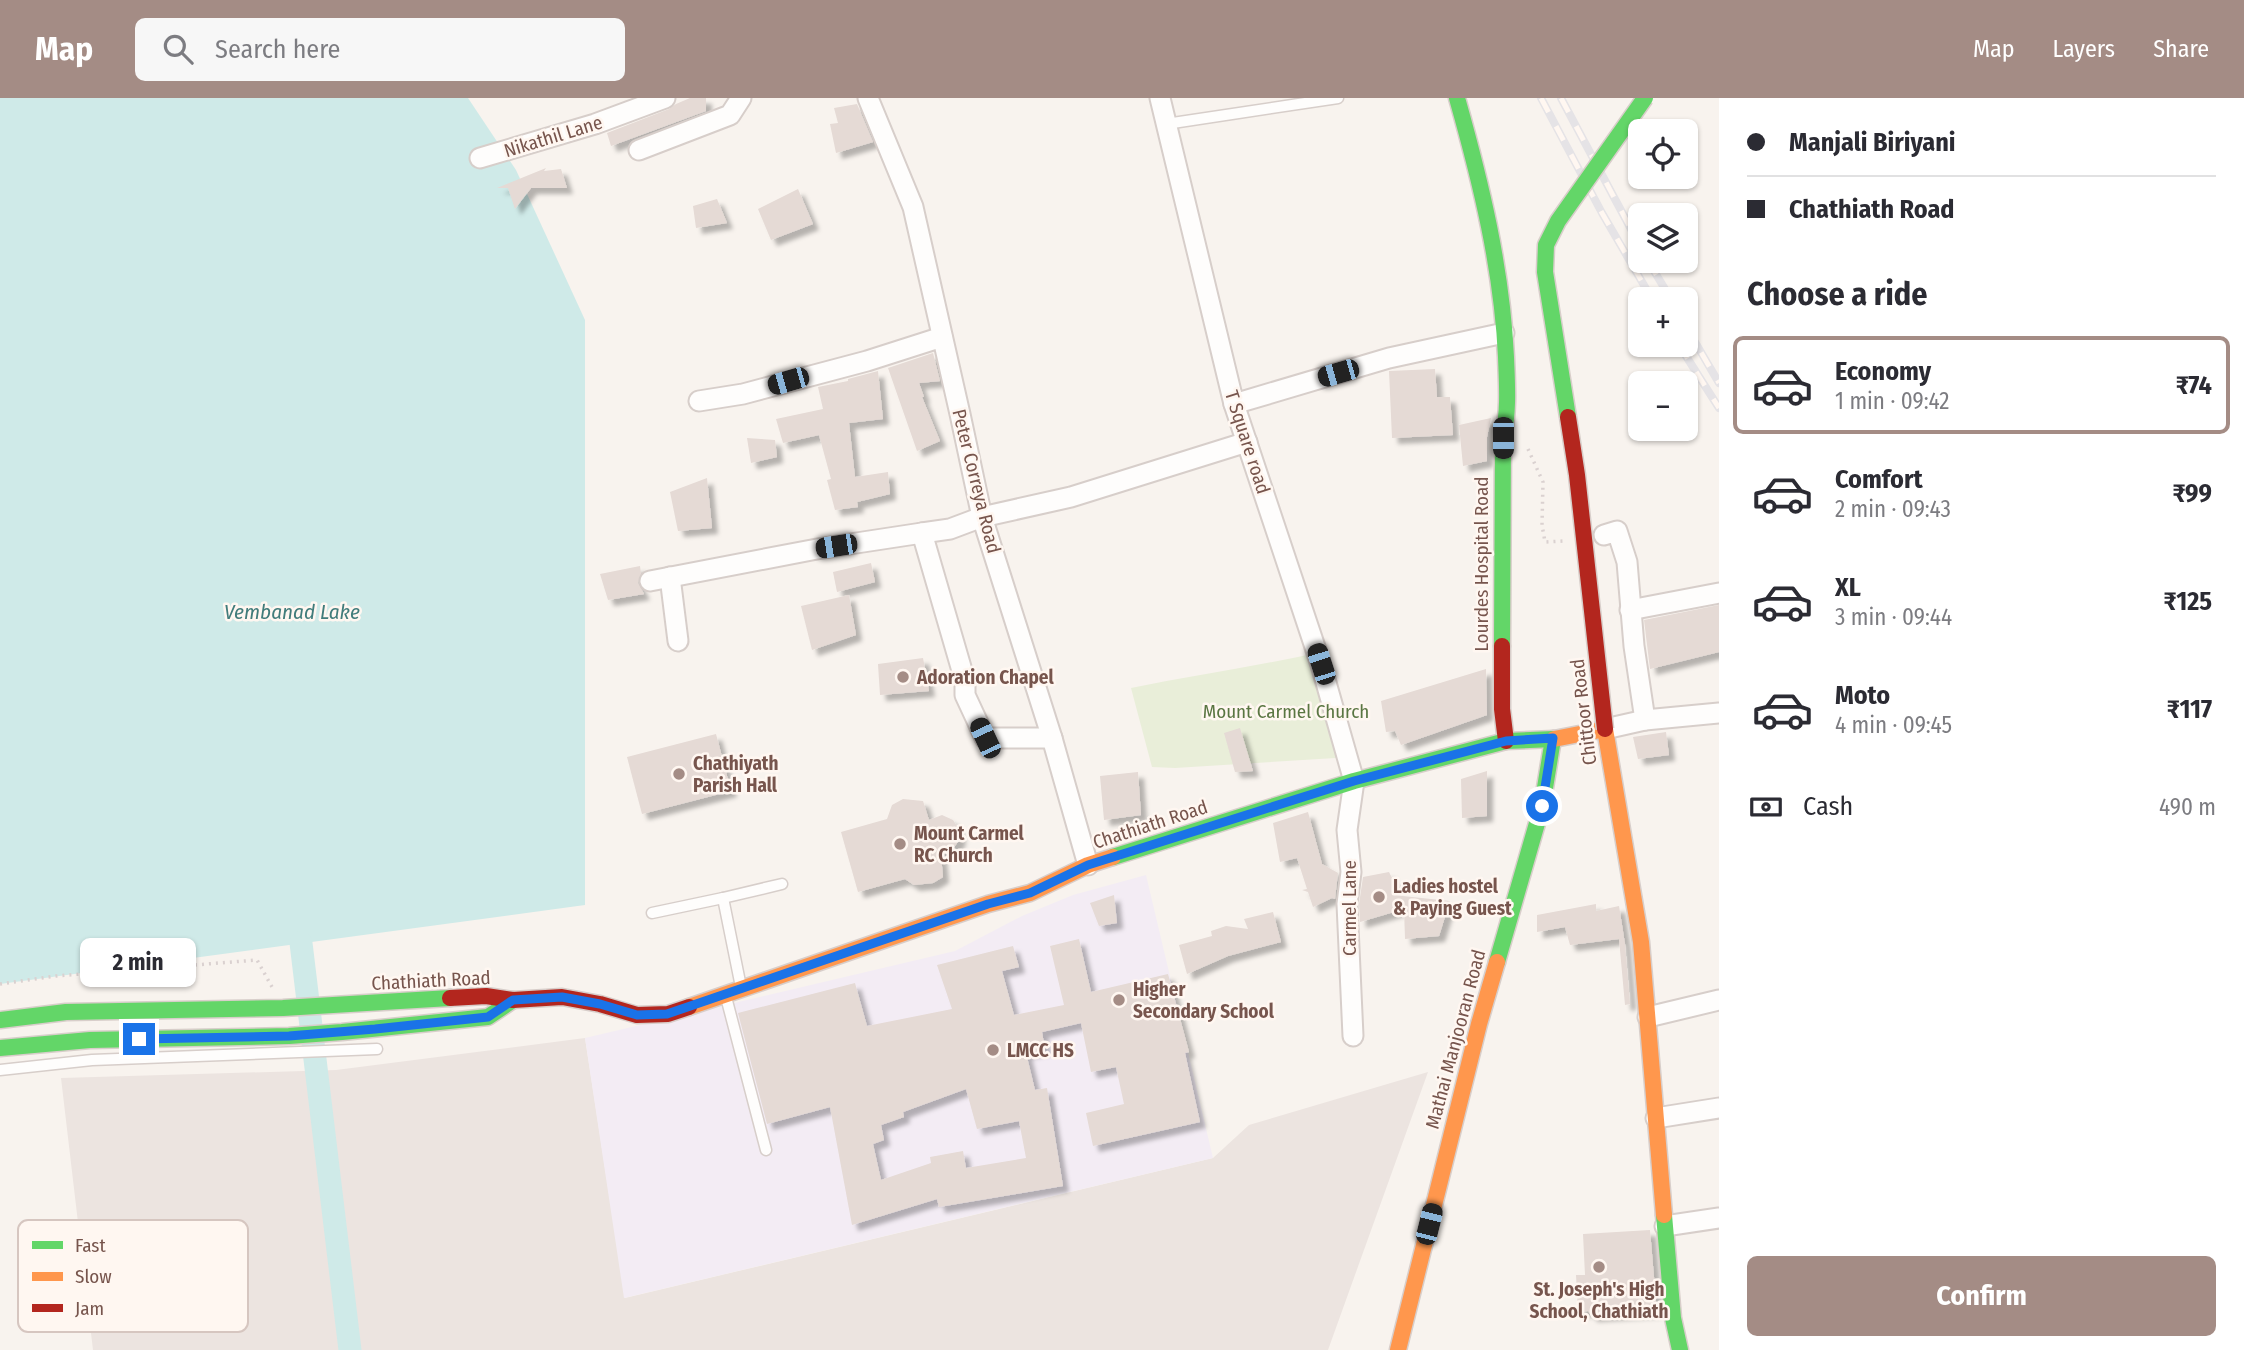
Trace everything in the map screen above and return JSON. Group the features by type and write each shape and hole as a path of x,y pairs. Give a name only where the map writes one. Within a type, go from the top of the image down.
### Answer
{"main road":[{"name":"Lourdes Hospital Road","path":"1457,98 1481,183 1504,313 1508,413 1503,438 1502,709 1506,741"},
{"name":"Chittoor Road","path":"1645,98 1568,206 1546,245 1545,272 1577,475 1605,729 1640,934 1673,1318 1680,1350"},
{"name":"Chathiath Road","path":"0,1020 66,1012 283,1008 486,996 513,1000 562,997 637,1015 667,1014 988,904 1030,893 1088,865 1354,781 1506,741 1553,738 1605,729"},
{"name":"Mathai Manjooran Road","path":"1398,1350 1479,1024 1542,806 1553,738"},
{"name":"Chathiath Road","path":"0,1048 90,1040 289,1036 375,1029 488,1017 513,1000"},
{"path":"373,1004 377,1049"},
{"path":"259,1007 260,1055"}],"street":[{"name":"Nikathil Lane","path":"480,158 594,124 665,98"},
{"path":"639,150 730,115 741,98"},
{"name":"Peter Correya Road","path":"868,98 912,207 982,517 1052,738 1088,865"},
{"name":"T Square road","path":"1160,98 1234,404 1321,664 1354,781"},
{"path":"1234,404 1390,358 1504,333"},
{"path":"699,401 743,394 867,361 942,337"},
{"path":"650,581 950,529 982,517 1072,497 1247,442"},
{"path":"1604,535 1617,531 1627,562 1630,610 1645,720"},
{"path":"922,533 965,681 965,695 985,738 1052,738"},
{"path":"670,577 678,641"},
{"path":"1630,610 1719,593"},
{"path":"1605,729 1645,720 1719,713"},
{"name":"Carmel Lane","path":"1353,1036 1347,904 1351,872 1347,831 1354,781"},
{"path":"1648,1017 1719,1000"},
{"path":"1656,1118 1719,1108"},
{"path":"1665,1226 1719,1218"}],"lane":[{"path":"1166,124 1338,98"},
{"path":"652,914 782,884"},
{"path":"723,898 733,990 765,1150"},
{"path":"90,1040 92,1060"},
{"path":"0,1070 92,1060 377,1049"}],"path":[{"path":"1525,442 1543,482 1542,525 1545,542 1572,540"},
{"path":"0,984 56,976 257,960 283,1008"}],"shaded area":[{"path":"1146,875 1213,1158 624,1298 585,1038 955,951 1022,916 1073,895"},
{"path":"585,1038 625,1298 1213,1158 1249,1125 1428,1072 1328,1350 93,1350 91,1332 248,1332 248,1220 78,1220 61,1078 336,1070"}],"green space":[{"name":"Mount Carmel Church","path":"1321,652 1352,757 1175,768 1152,767 1131,688"}],"water":[{"name":"Vembanad Lake","path":"0,98 468,98 516,170 585,320 585,905 0,984"}],"building":[{"path":"690,98 706,98 706,111 611,146 607,133"},
{"path":"857,104 873,142 836,153 830,124 838,123 834,108"},
{"path":"546,168 544,171 561,169 567,188 531,188 515,209 508,188 497,188"},
{"path":"798,189 813,224 771,240 758,209"},
{"path":"717,199 727,223 696,228 693,206"},
{"path":"933,353 940,381 919,383 940,441 917,451 888,368"},
{"path":"1435,369 1437,397 1450,397 1453,435 1392,438 1389,371"},
{"path":"878,371 883,419 849,423 855,477 888,472 890,494 857,502 858,507 835,510 827,480 831,479 819,435 783,443 776,419 823,409 818,387"},
{"path":"1491,418 1487,437 1487,461 1463,466 1459,425"},
{"path":"747,438 775,440 777,457 751,463"},
{"path":"707,478 712,528 678,531 670,492"},
{"path":"871,563 875,582 837,592 833,572"},
{"path":"640,566 638,583 644,594 608,600 600,574"},
{"path":"849,595 856,635 812,650 801,606"},
{"path":"1719,605 1719,652 1650,669 1644,620"},
{"name":"Adoration Chapel","path":"923,658 929,691 880,695 878,664"},
{"path":"1486,669 1487,715 1401,745 1395,731 1386,732 1381,701"},
{"path":"1240,728 1253,771 1235,772 1224,733"},
{"path":"1666,732 1669,755 1638,759 1633,737"},
{"name":"Chathiyath Parish Hall","path":"716,734 731,791 642,814 627,757"},
{"path":"1487,771 1487,816 1462,818 1461,779"},
{"path":"1138,772 1141,815 1104,820 1100,776"},
{"name":"Mount Carmel RC Church","path":"903,799 923,801 929,820 942,815 953,820 958,828 960,839 952,850 941,855 943,877 933,883 914,885 905,879 858,892 841,832 887,819 892,805"},
{"path":"1308,812 1322,864 1338,873 1335,899 1313,907 1308,892 1302,890 1307,889 1297,858 1280,862 1273,823"},
{"path":"1389,872 1394,882 1393,895 1450,901 1439,936 1405,939 1404,909 1360,922 1359,904 1363,877"},
{"path":"1114,895 1117,923 1099,926 1090,903"},
{"path":"1596,904 1596,911 1619,906 1630,1004 1625,1005 1619,939 1570,945 1565,927 1537,932 1537,915"},
{"path":"1273,912 1281,942 1228,956 1187,974 1179,945 1212,936 1211,931 1226,926 1248,929 1244,919"},
{"path":"1079,939 1091,992 1168,974 1189,1052 1185,1053 1200,1122 1093,1146 1086,1113 1124,1104 1116,1067 1091,1072 1081,1023 1042,1032 1045,1049 1026,1053 1035,1090 1047,1088 1063,1186 939,1207 937,1199 852,1225 830,1107 767,1124 738,1013 855,983 867,1026 952,1009 937,965 1013,946 1019,967 1002,971 1014,1015 1064,1005 1050,946","holes":["966,1089 977,1129 1019,1121 1026,1158 966,1168 963,1151 930,1157 931,1163 881,1180 873,1144 884,1140 881,1125 904,1117 903,1112"]},
{"name":"St. Joseph's High School, Chathiath","path":"1650,1230 1657,1312 1592,1316 1588,1311 1578,1312 1576,1275 1585,1275 1583,1234"}],"waterway":[{"path":"301,943 350,1350"}],"railway":[{"path":"1541,98 1645,287"},
{"path":"1561,98 1628,224"},
{"path":"1655,273 1664,287"},
{"path":"1698,347 1719,383"},
{"path":"1687,357 1719,408"}],"traffic: fast":[{"path":"1457,98 1489,226 1504,324 1507,397 1503,437 1502,646"},
{"path":"1568,417 1545,272 1546,245 1558,221 1645,98"},
{"path":"1497,962 1542,806 1553,739"},
{"path":"1113,857 1354,781 1506,741 1554,739"},
{"path":"0,1020 66,1012 283,1008 450,998"},
{"path":"0,1048 90,1040 289,1036 342,1032 488,1017 513,1000"},
{"path":"1664,1215 1673,1318 1680,1350"}],"traffic: slow":[{"path":"1554,739 1605,729 1641,942 1664,1215"},
{"path":"689,1007 988,904 1030,893 1088,865 1113,857"},
{"path":"1398,1350 1479,1024 1497,962"}],"traffic: jam":[{"path":"1568,417 1577,475 1605,729"},
{"path":"1502,646 1502,709 1506,741"},
{"path":"450,998 486,996 513,1000 562,997 637,1015 668,1014 689,1007"}],"place":[{"name":"Adoration Chapel","path":"903,677"},
{"name":"Chathiyath Parish Hall","path":"679,774"},
{"name":"Mount Carmel RC Church","path":"900,844"},
{"name":"Ladies hostel & Paying Guest","path":"1379,897"},
{"name":"Higher Secondary School","path":"1119,1000"},
{"name":"LMCC HS","path":"993,1050"},
{"name":"St. Joseph's High School, Chathiath","path":"1599,1267"}],"route":[{"path":"139,1039 289,1036 375,1029 488,1017 513,1000 562,997 637,1015 667,1014 988,904 1030,893 1088,865 1354,781 1506,741 1553,738 1542,806"}]}
